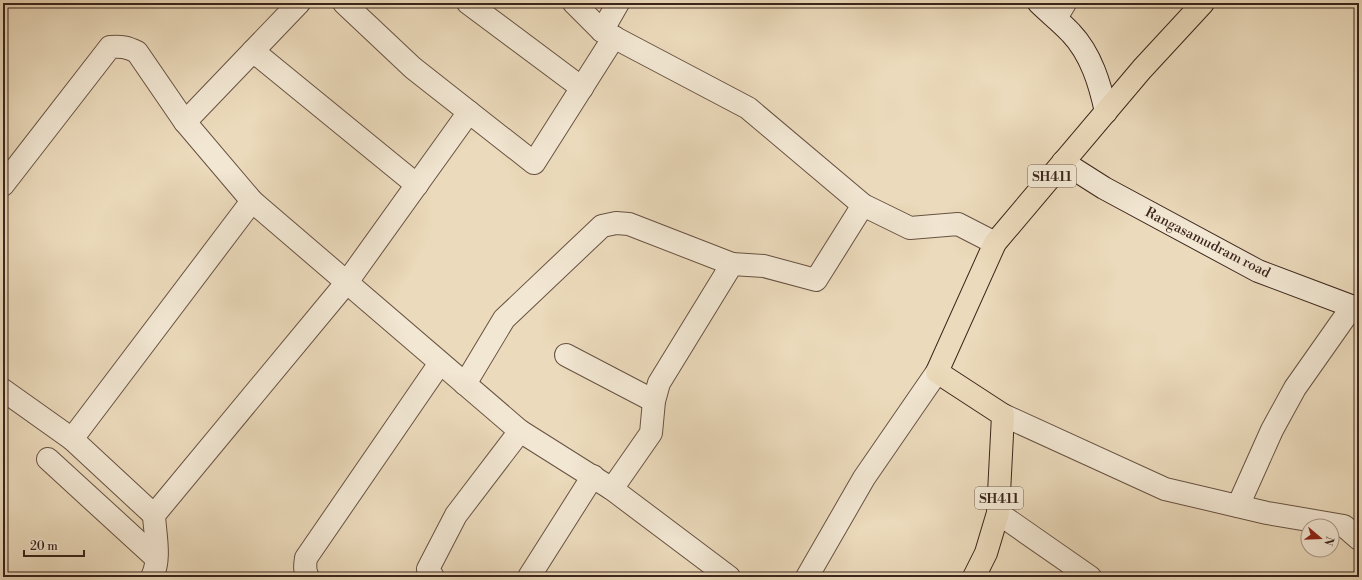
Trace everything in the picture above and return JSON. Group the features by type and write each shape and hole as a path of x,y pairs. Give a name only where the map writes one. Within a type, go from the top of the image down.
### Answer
{"main road":[{"name":"SH411","path":"937,372 995,243 1142,69 1203,3"},
{"path":"937,372 1003,415"},
{"name":"SH411","path":"974,577 986,553 998,513 1003,415"}],"street":[{"path":"186,122 300,3"},
{"path":"344,3 413,68 534,163 582,88 608,34 618,3"},
{"path":"468,3 582,88"},
{"path":"574,3 608,34 748,108 863,205 910,228 958,224 995,243"},
{"path":"1038,3 1060,11 1072,34 1087,56 1100,86 1106,112"},
{"path":"3,185 110,47 121,46 137,52 186,122 252,200 520,431 612,489 729,577"},
{"path":"253,51 417,185"},
{"path":"154,568 154,516 347,282 470,112"},
{"name":"Rangasamudram road","path":"1064,162 1104,188 1258,271 1356,308"},
{"path":"72,439 252,200"},
{"path":"465,384 504,319 602,226 616,223 629,224 732,264 764,266 816,280 863,205"},
{"path":"612,489 652,433 654,401 659,383 732,264"},
{"path":"1238,506 1272,430 1295,388 1356,308"},
{"path":"566,355 654,401"},
{"path":"308,577 306,574 305,565 306,558 440,363"},
{"path":"807,577 864,478 937,372"},
{"path":"3,390 72,439 154,516"},
{"path":"1003,415 1165,489 1267,513 1344,526 1359,539"},
{"path":"433,577 428,569 456,515 520,431"},
{"path":"48,459 154,568"},
{"path":"529,577 593,476"},
{"path":"998,513 1090,577"}]}
